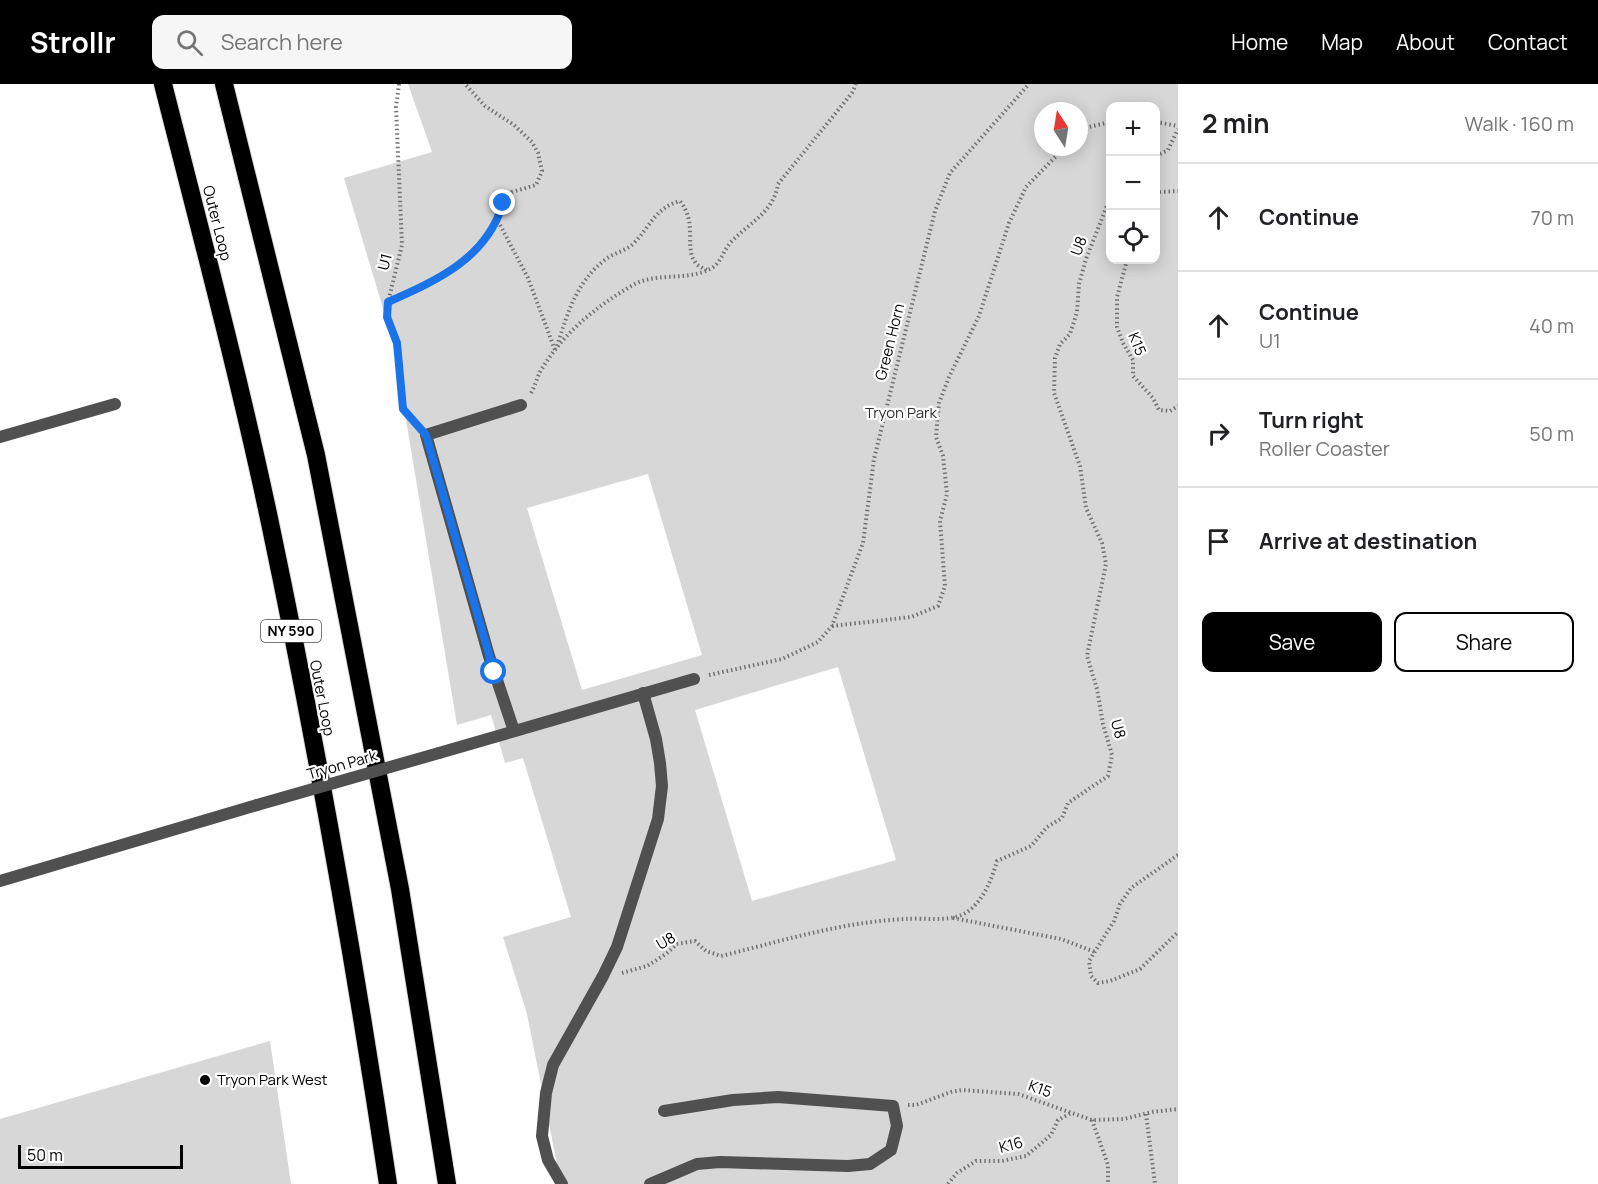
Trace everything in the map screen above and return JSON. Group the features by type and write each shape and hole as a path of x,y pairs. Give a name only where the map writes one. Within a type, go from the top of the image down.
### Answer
{"highway":[{"name":"Outer Loop","path":"163,84 270,522 346,927 388,1184"},
{"path":"224,84 316,455 400,889 447,1184"}],"street":[{"path":"0,437 115,404"},
{"path":"514,731 489,656 426,435 521,405"},
{"name":"Tryon Park","path":"0,881 694,679"},
{"path":"562,1184 548,1160 542,1136 546,1093 553,1065 603,976 624,929 658,819 662,786 660,763 643,693"},
{"path":"650,1184 697,1164 720,1162 838,1166 870,1164 891,1150 897,1126 893,1106 778,1097 734,1100 664,1111"}],"path":[{"name":"U1","path":"399,84 396,107 402,245 388,302 387,317 397,343 403,409 426,435"},
{"path":"388,302 418,289 468,259 489,235 498,221 503,203 512,192 536,185 542,171 538,153 532,142 514,125 485,106 465,84"},
{"path":"521,405 532,391 539,373 569,332 594,310 634,284 663,276 693,275 708,271 717,265 730,243 762,216 777,195 778,184 852,93 856,84"},
{"name":"Green Horn","path":"694,679 782,659 818,642 832,626 863,543 874,459 935,211 950,173 1029,84"},
{"path":"1088,128 1106,123"},
{"path":"1160,123 1178,128 1168,150 1160,154"},
{"path":"832,626 911,617 938,606 945,586 940,522 947,494 943,456 936,436 939,403 979,316 1009,223 1026,187 1056,156"},
{"path":"1160,192 1178,191"},
{"path":"556,350 570,304 587,277 607,258 631,246 654,217 668,205 680,201 688,211 692,254 696,263 708,271"},
{"name":"U8","path":"603,976 647,966 677,944 695,941 706,951 721,956 834,927 904,918 953,918 971,910 990,883 997,861 1031,846 1047,827 1062,818 1068,803 1108,776 1112,755 1087,656 1106,564 1102,543 1086,508 1080,466 1054,393 1055,358 1060,344 1070,334 1077,312 1079,284 1086,259 1106,208"},
{"path":"498,221 528,278 556,350"},
{"name":"K15","path":"1126,264 1118,297 1117,327 1122,343 1133,360 1133,376 1153,398 1159,410 1170,411 1178,406"},
{"path":"1178,855 1131,888 1089,961 1091,976 1098,983 1110,981 1140,969 1178,932"},
{"path":"953,918 1061,939 1095,952"},
{"name":"K15","path":"893,1106 916,1104 962,1090 1018,1094 1092,1120 1124,1119 1178,1108"},
{"name":"K16","path":"948,1184 957,1173 976,1161 1002,1161 1026,1156 1051,1135 1058,1120 1071,1113"},
{"path":"1146,1114 1155,1184"},
{"path":"1092,1120 1108,1165 1108,1184"}],"green space":[{"name":"Tryon Park","path":"408,84 1178,84 1178,1184 561,1184 527,1014 503,937 571,917 523,758 505,763 491,715 457,725 393,342 344,178 432,152","holes":["648,474 702,655 582,690 527,508","838,667 896,860 752,901 695,710"]},
{"name":"Tryon Park West","path":"270,1041 291,1184 0,1184 0,1119"}],"place":[{"name":"Tryon Park West","path":"205,1080"}],"route":[{"path":"494,672 426,435 403,409 397,343 387,317 388,302 418,289 468,259 498,221 503,203"}]}
